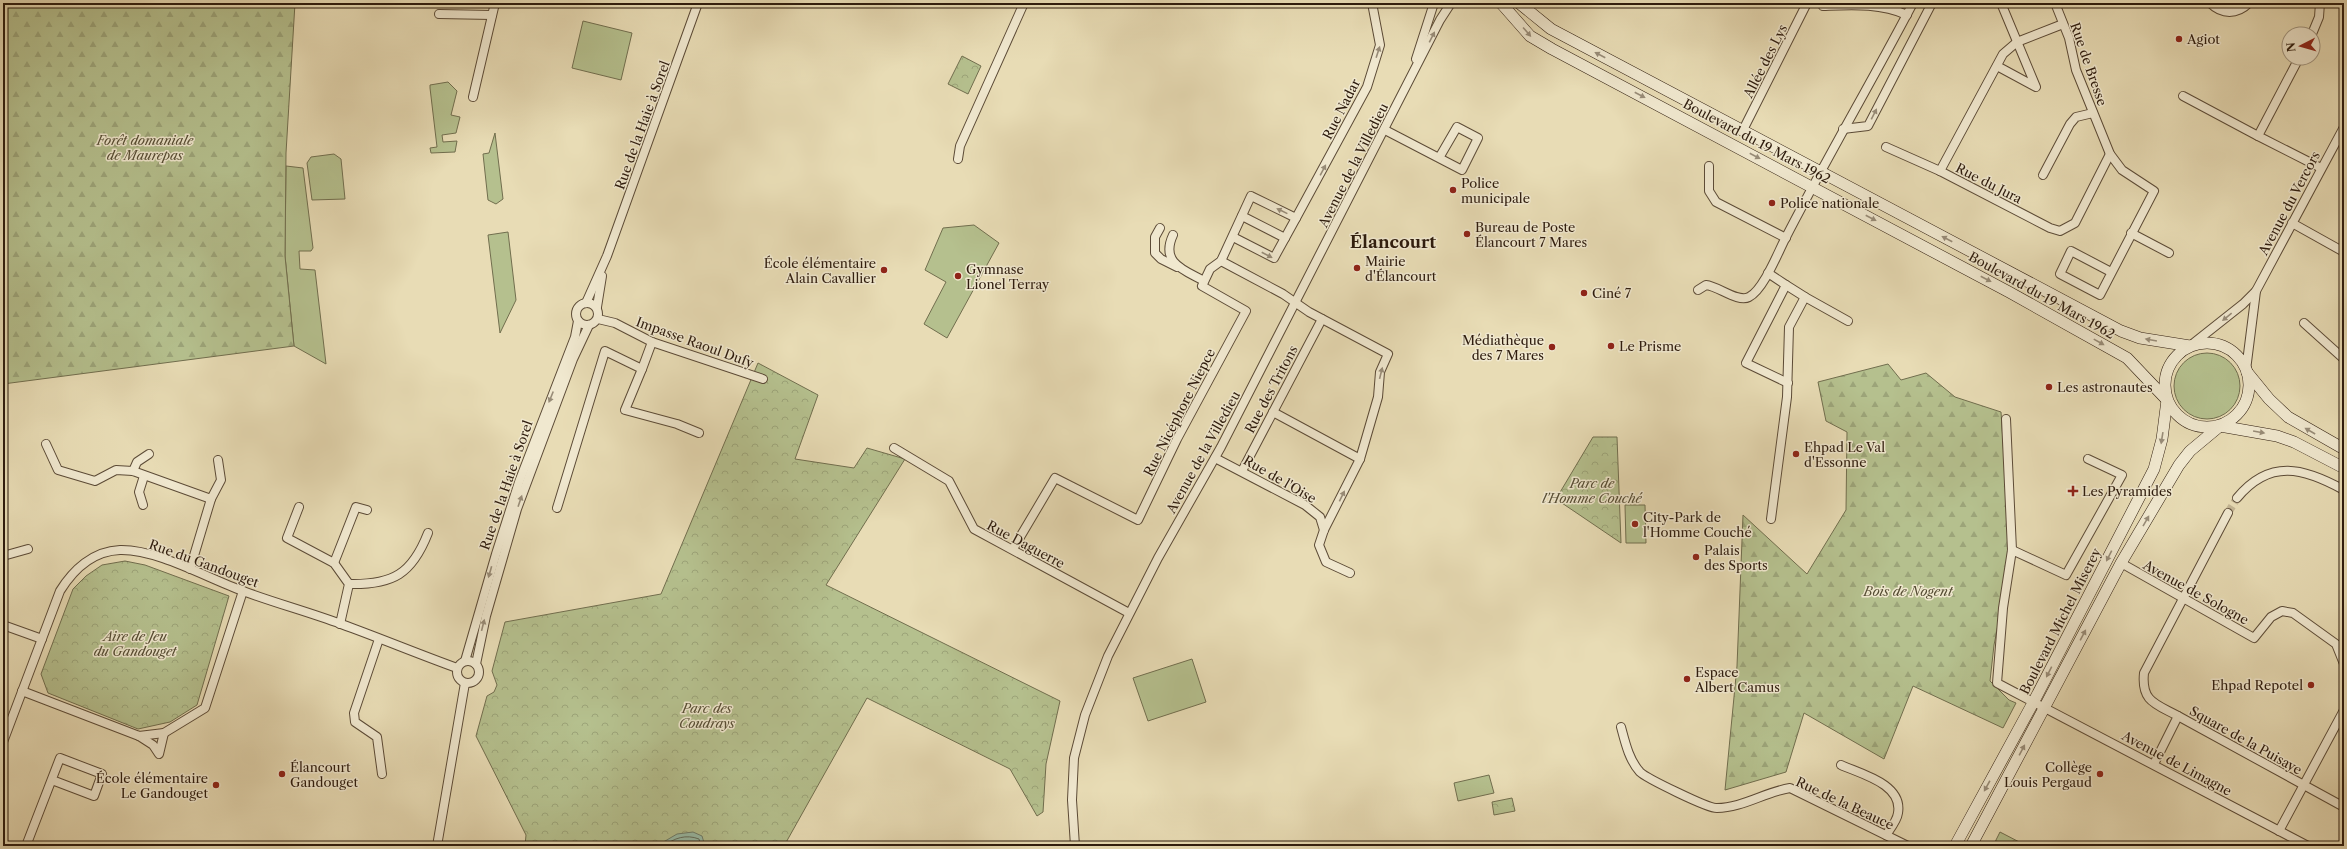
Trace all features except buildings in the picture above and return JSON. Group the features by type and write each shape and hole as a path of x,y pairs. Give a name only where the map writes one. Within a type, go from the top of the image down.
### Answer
{"street":[{"path":"473,97 495,3"},
{"name":"Rue de la Haie à Sorel","path":"586,303 607,256 698,3"},
{"path":"958,159 960,146 1024,3"},
{"name":"Rue Nadar","path":"1233,237 1274,258 1367,87 1380,45 1372,3"},
{"name":"Avenue de la Villedieu","path":"1408,84 1434,3"},
{"name":"Avenue de la Villedieu","path":"1075,846 1072,800 1074,758 1092,697 1128,614 1215,458 1451,3"},
{"name":"Boulevard du 19 Mars 1962","path":"1501,3 1530,36 1812,186 2127,358 2167,400"},
{"name":"Boulevard du 19 Mars 1962","path":"1519,3 1551,29 2121,331 2140,338 2190,346"},
{"name":"Allée des Lys","path":"1743,130 1807,3"},
{"path":"1698,290 1706,285 1740,298 1747,298 1752,295 1768,272 1812,186 1913,3"},
{"path":"1843,130 1868,126 1932,3"},
{"path":"1996,66 2036,87 2001,3"},
{"name":"Rue de Bresse","path":"2055,3 2069,38 2076,70 2110,154 2122,170 2154,191 2131,233"},
{"path":"2210,3 2216,9 2229,13 2243,9 2249,3"},
{"path":"2315,26 2319,17 2320,3"},
{"path":"1823,6 1876,5 1895,9 1907,15"},
{"path":"439,14 492,15"},
{"name":"Rue du Jura","path":"2063,24 2017,42 2004,54 1996,66 1940,171 2050,228 2060,231 2075,223 2110,154"},
{"path":"2258,136 2295,66"},
{"path":"2183,96 2321,168"},
{"path":"2044,174 2070,124 2076,117 2093,113"},
{"path":"1385,130 1462,170 1478,138 1457,127 1439,158"},
{"name":"Avenue du Vercors","path":"2190,346 2243,304 2256,291 2344,127"},
{"path":"1886,147 1940,171"},
{"path":"1709,166 1709,191 1716,202 1786,238"},
{"path":"1160,228 1155,237 1155,253 1162,259 1204,281 1210,269 1221,261 1250,196 1296,218"},
{"path":"1242,216 1285,238"},
{"path":"2292,223 2344,252"},
{"path":"2111,272 2071,251 2060,274 2100,295 2131,233 2169,253"},
{"path":"1173,235 1170,242 1170,253 1178,267"},
{"name":"Rue de la Haie à Sorel","path":"596,307 607,256"},
{"path":"1221,261 1283,294 1322,319 1388,354 1380,372 1378,397 1360,459 1330,521 1324,530 1319,545 1326,562 1350,574"},
{"path":"1768,272 1805,297 1848,321"},
{"name":"Rue Nicéphore Niepce","path":"1013,549 1055,478 1138,520 1177,439 1246,310 1202,286 1204,281"},
{"path":"1786,285 1746,363 1788,383"},
{"name":"Avenue du Vercors","path":"2246,370 2256,291"},
{"path":"1771,519 1788,383 1790,327 1805,297"},
{"path":"586,303 596,307 598,319 589,325 583,325 578,321 577,309 586,303"},
{"name":"Impasse Raoul Dufy","path":"598,319 615,323 652,342 762,379"},
{"name":"Rue des Tritons","path":"1242,471 1322,319"},
{"name":"Rue de la Haie à Sorel","path":"465,661 496,554 519,482 575,337 578,321"},
{"path":"2304,323 2344,359"},
{"name":"Rue de la Haie à Sorel","path":"476,664 486,616 518,510 573,359 589,325"},
{"path":"652,342 625,410 677,424 698,433"},
{"path":"2344,449 2288,417 2269,399 2246,370 2240,359 2231,350 2219,345 2206,343 2190,346 2179,352 2171,362 2166,373 2164,385 2167,400 2174,413 2183,421 2193,426 2205,428 2220,426 2277,436 2294,442 2344,468"},
{"path":"558,508 605,351 642,369"},
{"path":"2220,426 2232,420 2241,410 2247,399 2249,386 2246,370"},
{"name":"Boulevard Michel Miserey","path":"1955,846 2034,701 2154,469 2162,439 2167,400"},
{"path":"1273,412 1360,459"},
{"path":"2006,419 2012,550 2066,575 2122,475 2088,458"},
{"name":"Boulevard Michel Miserey","path":"1972,846 2121,563 2179,465 2190,451 2220,426"},
{"path":"46,444 58,470 95,481 116,470 133,471 210,499"},
{"name":"Rue Daguerre","path":"894,448 949,481 974,529 1013,549 1128,614"},
{"path":"133,471 137,462 149,454"},
{"name":"Rue de l'Oise","path":"1215,458 1242,471 1305,506 1320,517 1324,530"},
{"path":"190,570 210,499 221,480 218,460"},
{"path":"2237,498 2257,479 2274,472 2292,470 2307,472 2344,490"},
{"path":"143,505 139,492 144,476"},
{"path":"299,507 288,538 334,563 349,584 340,624"},
{"path":"334,563 356,507 367,510"},
{"name":"Square de la Puisaye","path":"2228,514 2144,673 2142,687 2147,698 2344,807"},
{"path":"349,584 376,584 403,572 416,558 428,533"},
{"path":"3,556 28,549"},
{"name":"Rue du Gandouget","path":"3,742 60,591 68,578 76,570 96,556 118,550 132,550 146,553 243,591 340,624 457,668"},
{"name":"Avenue de Limagne","path":"2012,550 2003,608 1997,683 2034,701 2308,846"},
{"name":"Avenue de Sologne","path":"2121,563 2254,638 2271,617 2282,611 2293,613 2336,644 2344,664"},
{"path":"139,736 164,733 205,708 243,591"},
{"path":"3,625 42,639"},
{"path":"379,639 354,713 355,722 378,737 382,774"},
{"path":"465,661 476,664 480,671 479,677 475,681 465,683 457,676 457,668 465,661"},
{"path":"437,846 465,683"},
{"path":"22,691 148,740 159,754 164,733"},
{"path":"2279,831 2344,710"},
{"path":"2154,764 2178,716"},
{"name":"Rue de la Beauce","path":"1621,727 1629,754 1640,772 1692,799 1716,809 1737,805 1773,791 1790,788 1908,846"},
{"path":"26,846 60,758 102,774 94,796 52,780"},
{"path":"1841,765 1888,787 1894,795 1898,814 1886,835"}],"green space":[{"name":"Forêt domaniale de Maurepas","path":"3,3 295,3 286,153 285,256 294,346 3,384"},
{"path":"583,21 632,33 621,80 572,68"},
{"path":"962,56 981,66 968,94 948,84"},
{"path":"448,82 457,91 451,115 460,117 456,133 442,135 443,142 457,141 455,152 431,153 430,148 437,147 430,85"},
{"path":"495,133 503,199 496,204 488,200 483,154 489,153"},
{"path":"334,154 341,159 345,199 312,200 307,163 311,157"},
{"path":"286,166 303,168 313,248 311,251 299,251 300,269 315,270 326,364 294,346 285,256"},
{"name":"Gymnase Lionel Terray","path":"974,225 999,243 947,338 924,324 946,282 925,270 943,228"},
{"path":"508,232 516,300 500,333 488,235"},
{"path":"2201,353 2213,353 2225,358 2235,368 2240,380 2238,399 2225,414 2213,419 2201,419 2189,414 2179,404 2174,392 2174,380 2179,368 2189,358"},
{"name":"Parc des Coudrays","path":"758,363 818,395 795,459 854,468 867,448 905,459 826,585 1060,701 1046,764 1043,812 1037,816 1010,769 867,698 784,846 525,846 526,835 476,736 487,696 494,692 497,685 492,671 505,622 661,594"},
{"name":"Bois de Nogent","path":"1888,364 1901,380 1926,373 1955,397 2001,412 2011,560 1994,645 1990,681 2009,700 2016,703 2003,728 1913,686 1884,759 1804,713 1786,772 1725,790 1737,666 1743,515 1807,574 1846,510 1847,432 1826,421 1818,382"},
{"name":"Parc de l'Homme Couché","path":"1593,437 1617,437 1621,543 1556,499"},
{"name":"City-Park de l'Homme Couché","path":"1625,505 1645,505 1646,543 1626,543"},
{"name":"Aire de Jeu du Gandouget","path":"125,561 145,565 229,596 197,705 170,722 138,729 48,693 41,674 73,589 86,576 102,565"},
{"path":"1192,659 1206,702 1148,721 1133,678"},
{"path":"1489,775 1494,793 1458,801 1454,783"},
{"path":"1512,798 1515,811 1494,815 1492,802"},
{"path":"2000,832 2027,846 1993,846"}],"water":[{"path":"693,832 702,836 705,846 660,846 660,844 677,834"}],"tunnel":[{"path":"2228,513 2237,498"}],"place":[{"name":"Agiot","path":"2179,39"},
{"name":"Police municipale","path":"1453,190"},
{"name":"Police nationale","path":"1772,203"},
{"name":"Bureau de Poste Élancourt 7 Mares","path":"1467,234"},
{"name":"Mairie d'Élancourt","path":"1357,268"},
{"name":"École élémentaire Alain Cavallier","path":"884,270"},
{"name":"Gymnase Lionel Terray","path":"958,276"},
{"name":"Ciné 7","path":"1584,293"},
{"name":"Le Prisme","path":"1611,346"},
{"name":"Médiathèque des 7 Mares","path":"1552,347"},
{"name":"Les astronautes","path":"2049,387"},
{"name":"Ehpad Le Val d'Essonne","path":"1796,454"},
{"name":"Les Pyramides","path":"2073,491"},
{"name":"City-Park de l'Homme Couché","path":"1635,524"},
{"name":"Palais des Sports","path":"1696,557"},
{"name":"Espace Albert Camus","path":"1687,679"},
{"name":"Ehpad Repotel","path":"2311,685"},
{"name":"Élancourt Gandouget","path":"282,774"},
{"name":"Collège Louis Pergaud","path":"2100,774"},
{"name":"École élémentaire Le Gandouget","path":"216,785"}],"district":[{"name":"Élancourt","path":"1393,242"}]}
